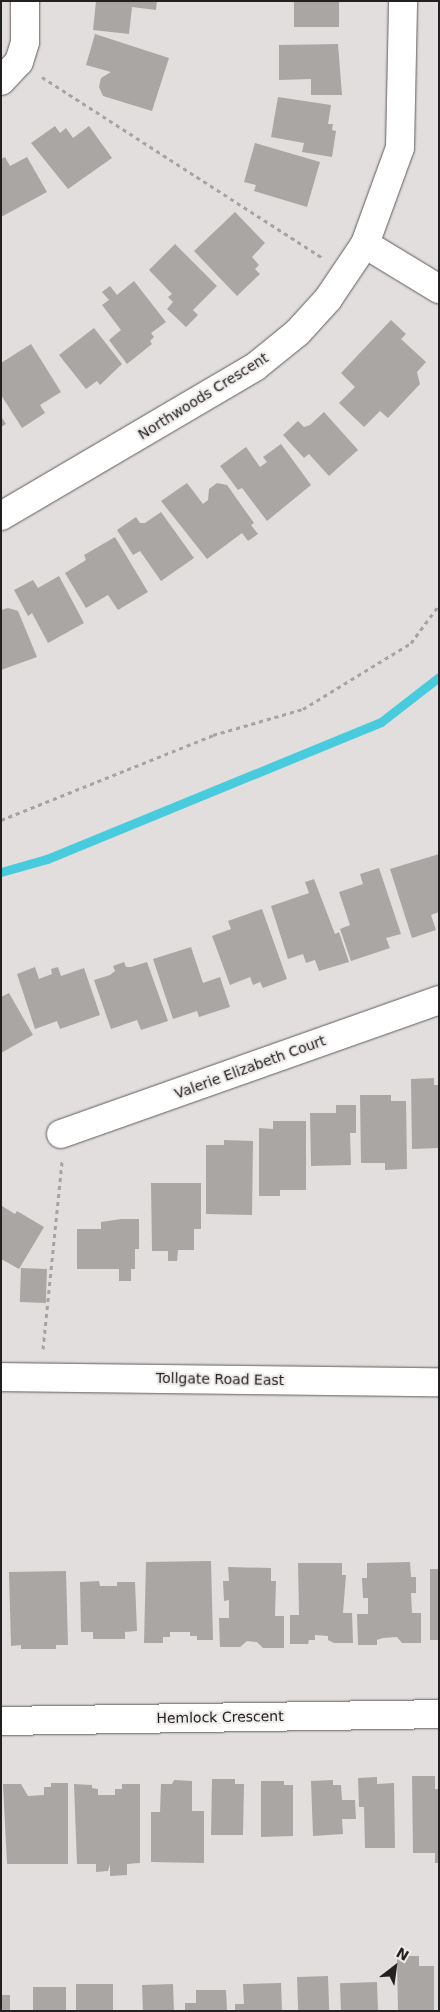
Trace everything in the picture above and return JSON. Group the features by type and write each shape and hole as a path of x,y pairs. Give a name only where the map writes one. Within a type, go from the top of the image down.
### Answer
{"street":[{"path":"10,72 25,42 25,1"},
{"name":"Northwoods Crescent","path":"1,516 15,511 255,367 303,327 347,274 365,244 400,148 403,1"},
{"path":"365,244 439,289"},
{"name":"Valerie Elizabeth Court","path":"61,1134 439,1000"},
{"name":"Tollgate Road East","path":"1,1377 439,1382"},
{"name":"Hemlock Crescent","path":"1,1721 439,1714"}],"path":[{"path":"10,72 347,274"},
{"path":"1,820 213,735 303,708 411,643 439,606"},
{"path":"40,1377 63,1166 61,1134"}],"building":[{"path":"96,1 157,1 156,10 132,7 129,34 93,30"},
{"path":"294,1 339,1 339,27 294,27"},
{"path":"95,34 169,58 152,111 103,96 99,87 101,78 111,72 86,65"},
{"path":"338,44 342,95 311,95 311,79 279,80 279,45"},
{"path":"278,97 331,105 328,124 333,124 332,130 336,131 332,157 302,152 304,143 271,137"},
{"path":"55,126 60,133 66,128 73,138 89,126 112,158 68,189 31,143"},
{"path":"255,143 320,162 307,207 254,191 256,185 244,182"},
{"path":"5,157 10,166 27,157 47,192 1,217 1,159"},
{"path":"235,212 265,243 252,257 259,265 255,269 260,274 237,296 194,251"},
{"path":"175,244 217,286 193,310 198,315 186,327 167,309 173,302 168,297 172,294 149,270"},
{"path":"134,281 166,322 151,333 154,337 150,341 152,344 127,364 109,340 121,330 102,305 109,300 102,292 110,286 117,295"},
{"path":"391,320 406,334 401,339 426,362 417,372 420,384 388,418 380,411 364,427 339,403 355,387 341,373"},
{"path":"94,328 122,364 100,385 97,381 86,389 59,355"},
{"path":"31,344 61,392 40,405 45,413 22,428 1,395 1,363"},
{"path":"324,412 358,450 329,476 309,454 304,458 283,435 298,421 304,427 310,425"},
{"path":"1,416 6,424 1,427"},
{"path":"281,444 311,485 267,521 242,488 238,490 220,466 246,447 260,467 267,462 263,457"},
{"path":"187,483 203,504 208,500 209,489 217,483 227,485 254,523 251,525 258,534 248,541 242,533 207,559 161,501"},
{"path":"161,512 194,558 161,581 140,551 133,555 117,530 136,517 140,523 145,523"},
{"path":"115,537 148,592 118,610 108,595 86,608 65,573 86,560 84,555"},
{"path":"59,576 84,623 48,643 32,613 28,616 14,590 33,580 38,588"},
{"path":"8,608 18,611 37,657 1,670 1,610"},
{"path":"439,854 439,912 431,915 436,930 412,938 390,869"},
{"path":"379,868 401,934 386,938 390,948 351,961 340,929 350,925 339,892 363,884 360,874"},
{"path":"314,879 335,934 339,932 349,962 319,971 315,960 306,963 303,954 288,959 271,906 309,893 305,882"},
{"path":"262,909 287,979 263,988 260,982 253,985 250,977 230,985 212,936 231,929 228,921"},
{"path":"191,947 203,983 220,977 230,1007 199,1017 197,1011 173,1019 153,959"},
{"path":"124,962 126,967 131,967 147,962 168,1021 141,1030 137,1020 111,1029 94,980 110,975 115,971 113,966"},
{"path":"35,967 39,979 52,974 51,969 58,967 61,976 84,968 100,1015 60,1029 57,1021 35,1029 17,974"},
{"path":"9,993 33,1035 1,1053 1,997"},
{"path":"434,1078 434,1085 439,1085 439,1148 412,1149 411,1079"},
{"path":"360,1095 391,1095 391,1101 406,1101 407,1169 385,1170 385,1163 361,1163"},
{"path":"336,1105 356,1105 356,1133 350,1133 351,1165 311,1166 310,1113 336,1113"},
{"path":"273,1121 306,1121 306,1190 280,1190 280,1196 259,1196 259,1128 273,1129"},
{"path":"224,1140 253,1141 252,1215 206,1214 206,1145 224,1145"},
{"path":"151,1183 201,1183 201,1229 194,1229 194,1250 178,1250 177,1261 168,1261 168,1251 152,1251"},
{"path":"2,1206 15,1214 17,1211 44,1227 19,1269 1,1259"},
{"path":"139,1219 139,1249 135,1249 135,1269 131,1269 131,1281 119,1281 119,1269 77,1269 77,1229 101,1229 101,1222"},
{"path":"21,1268 47,1269 46,1303 20,1302"},
{"path":"211,1561 213,1640 197,1640 197,1636 190,1636 190,1632 170,1632 170,1637 163,1637 163,1643 144,1643 146,1562"},
{"path":"410,1562 411,1577 416,1577 416,1593 411,1593 412,1613 421,1613 421,1643 402,1643 397,1637 377,1640 377,1645 358,1645 357,1614 368,1614 368,1598 363,1598 362,1578 367,1578 367,1563"},
{"path":"298,1563 342,1563 342,1575 346,1575 343,1613 352,1613 353,1643 334,1643 328,1640 328,1636 315,1635 315,1640 309,1640 308,1644 290,1644 290,1615 299,1615"},
{"path":"228,1567 271,1568 271,1581 276,1581 275,1616 284,1616 284,1648 263,1648 257,1642 247,1641 240,1647 220,1647 219,1618 229,1618 229,1600 224,1601 223,1581 229,1581"},
{"path":"430,1569 439,1569 439,1640 430,1640"},
{"path":"66,1571 68,1645 56,1645 56,1649 21,1649 21,1645 11,1646 9,1572"},
{"path":"99,1581 100,1586 117,1586 117,1582 135,1582 137,1631 125,1632 125,1639 93,1639 93,1632 81,1632 80,1582"},
{"path":"412,1776 435,1776 435,1789 439,1789 439,1863 435,1863 435,1853 413,1853"},
{"path":"377,1777 377,1784 394,1783 395,1848 365,1848 364,1807 359,1807 358,1778"},
{"path":"212,1779 235,1779 235,1784 244,1784 243,1835 211,1835"},
{"path":"174,1780 192,1781 192,1811 204,1811 204,1863 151,1862 151,1812 160,1812 161,1784 172,1784"},
{"path":"333,1780 333,1785 341,1785 342,1800 355,1800 356,1819 342,1819 343,1834 313,1836 311,1781"},
{"path":"261,1781 284,1781 284,1785 293,1785 293,1836 261,1837"},
{"path":"51,1783 68,1783 68,1864 7,1864 3,1784 21,1784 28,1796 44,1795 44,1787 51,1787"},
{"path":"74,1784 92,1785 92,1788 98,1789 98,1795 115,1795 115,1789 122,1789 122,1784 140,1784 140,1863 127,1864 127,1875 110,1876 110,1864 108,1871 96,1872 96,1864 77,1864"},
{"path":"397,1956 419,1956 419,1966 434,1966 434,2011 398,2011"},
{"path":"328,1976 329,2011 298,2011 297,1977"},
{"path":"377,1982 378,2011 341,2011 340,1983"},
{"path":"281,1983 282,2011 235,2011 235,2004 244,2004 243,1984"},
{"path":"76,1984 113,1984 113,2011 76,2011"},
{"path":"173,1984 174,2011 143,2011 142,1985"},
{"path":"33,1987 66,1987 66,2011 33,2011"},
{"path":"196,1990 226,1990 227,2011 185,2011 185,2003 196,2003"},
{"path":"1,1995 10,1995 10,2011 1,2011"}],"waterway":[{"path":"1,872 47,859 381,722 439,677"}]}
